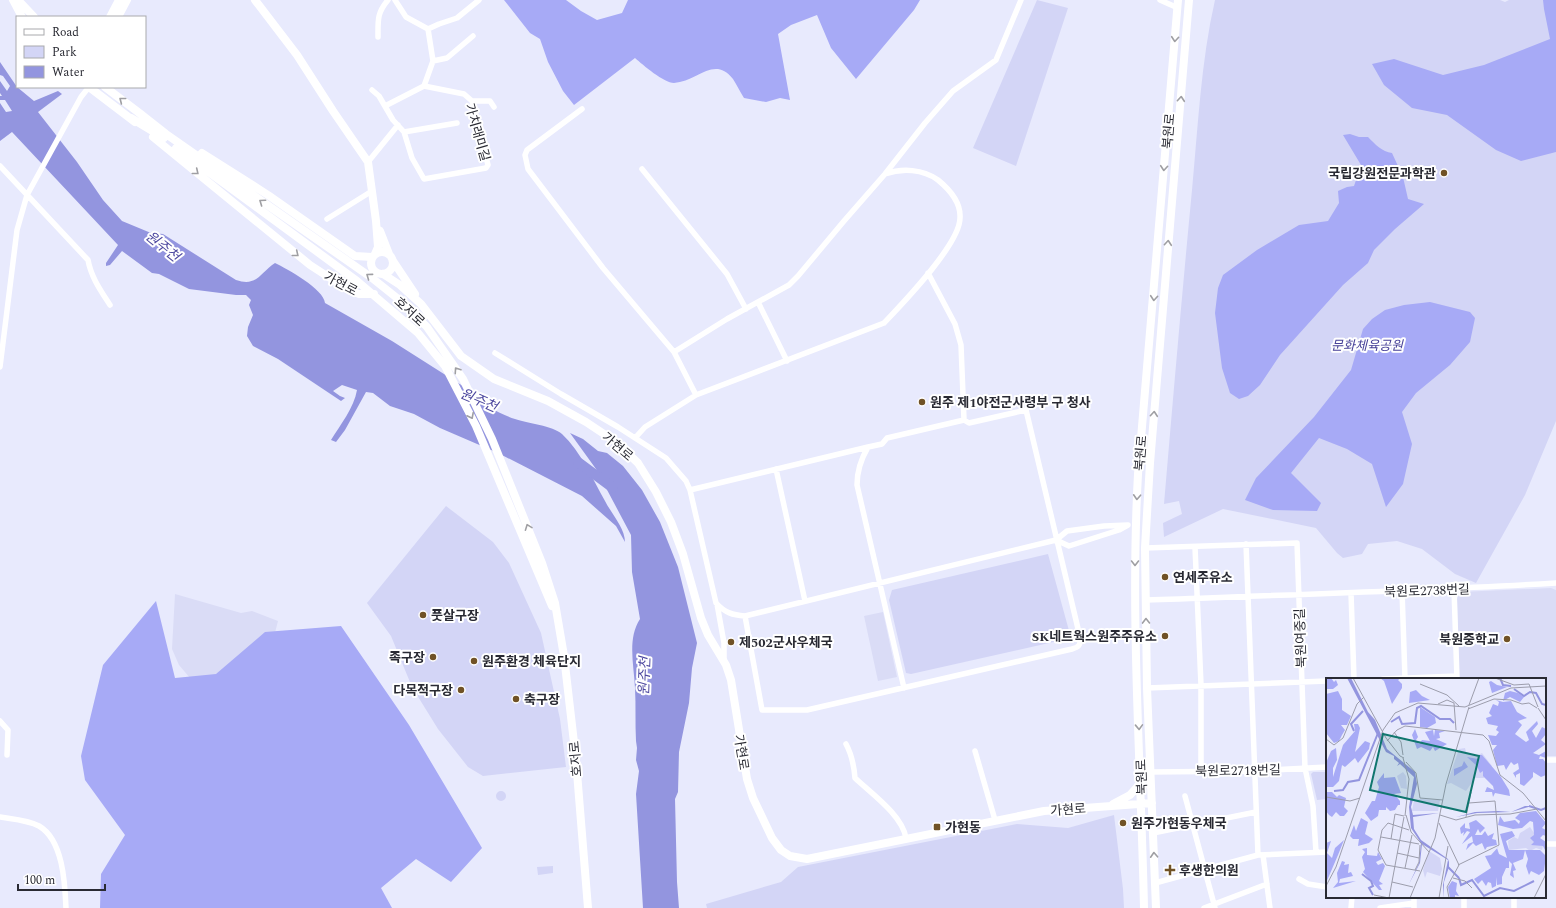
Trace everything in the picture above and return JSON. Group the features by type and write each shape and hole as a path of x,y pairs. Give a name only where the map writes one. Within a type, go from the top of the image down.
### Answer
{"street":[{"path":"13,0 21,16"},
{"path":"18,0 33,16"},
{"path":"111,16 119,0"},
{"path":"119,16 127,0"},
{"path":"255,0 297,55 368,162 378,247 373,256 372,267 376,273 383,274 400,285 408,293"},
{"path":"378,37 378,19 380,9 388,0"},
{"path":"395,0 406,17 428,29"},
{"path":"428,29 457,18 479,0"},
{"path":"674,352 789,285 798,276 953,91 996,60 1021,0"},
{"path":"1160,0 1178,4"},
{"name":"북원로","path":"1156,908 1147,688 1145,548 1167,258 1189,0"},
{"name":"북원로","path":"1144,908 1132,524 1138,474 1178,4"},
{"path":"385,106 424,86 433,61 428,29"},
{"path":"433,61 447,58 473,36"},
{"name":"가치래미길","path":"372,90 379,96 393,120 404,132 412,158 424,179 486,168 488,164 472,102 464,94 424,86"},
{"path":"81,96 83,88"},
{"path":"0,367 17,230 27,195 81,96 88,88"},
{"name":"호저로","path":"91,88 135,115 357,281 418,334 445,366 476,426 538,565"},
{"name":"호저로","path":"107,88 135,115 161,134 372,278 402,302 427,327 463,379 479,409 511,485 550,604 555,612 564,656 576,760 588,908"},
{"path":"472,102 490,101 494,107"},
{"path":"582,109 527,150 525,155 528,169 603,268 674,352 696,395"},
{"path":"404,132 457,123"},
{"path":"368,162 398,125"},
{"path":"161,134 268,195 355,256 373,256 382,252 391,257"},
{"name":"가현로","path":"161,134 310,265 339,284 359,294 377,294 395,291 408,293 420,304 461,356 494,379 548,401 586,422 616,442 638,463 656,492 671,522 683,554 701,618 731,680 747,780 753,798 772,838 781,850 790,856 807,859 1044,811 1152,803"},
{"path":"0,166 88,260 96,282 110,306"},
{"path":"642,169 727,274 746,309"},
{"path":"635,438 645,427 696,395 884,324 947,250 959,226 960,216 956,201 946,186 931,175 914,170 890,172 885,174"},
{"path":"327,219 372,191"},
{"path":"376,221 391,257 420,304"},
{"path":"383,274 390,271 392,268 391,257"},
{"path":"928,273 955,324 961,345 964,420"},
{"path":"758,302 787,361"},
{"path":"495,353 666,458 686,481 690,490 716,603 724,642 724,663"},
{"path":"690,490 882,444 887,438 964,420 969,423 1026,410 1080,637 1081,643 1079,647 807,710 762,710 745,616"},
{"path":"868,447 862,457 857,472 857,485 904,688"},
{"path":"776,469 805,601"},
{"path":"716,603 722,610 729,614 745,616 1056,540 1067,531 1104,526 1147,523"},
{"path":"1056,540 1069,546 1119,530 1132,524"},
{"path":"1145,548 1297,543 1298,594"},
{"path":"1246,544 1256,812 1260,855 1267,884 1270,908"},
{"path":"1195,547 1201,685 1201,771"},
{"name":"북원로2738번길","path":"1146,600 1556,584"},
{"path":"1454,589 1457,678"},
{"path":"1402,590 1405,678"},
{"path":"1351,593 1354,678"},
{"name":"북원여중길","path":"1298,594 1305,768 1313,806 1316,852"},
{"name":"북원여중길","path":"1138,688 1326,681"},
{"path":"0,721 8,730 7,755"},
{"path":"846,744 852,759 855,778 897,819 904,830 906,838"},
{"path":"975,751 995,820"},
{"name":"북원로2718번길","path":"1150,772 1254,771 1326,768"},
{"path":"1109,806 1130,795 1141,783"},
{"path":"1185,796 1203,869 1214,906"},
{"path":"1153,833 1256,812"},
{"path":"0,817 20,820 38,826 48,833 62,865 66,908"},
{"path":"1155,883 1260,855 1326,852"},
{"path":"1299,879 1308,884 1326,887"},
{"path":"1204,908 1214,906 1267,884"},
{"path":"1351,908 1352,898"},
{"path":"1380,908 1414,903"}],"shaded area":[{"name":"북원중학교","path":"1551,588 1556,590 1556,756 1546,756 1546,678 1459,678 1457,599 1460,592"},
{"path":"175,594 241,613 252,611 278,621 268,660 273,675 190,678 179,665 172,649"},
{"path":"883,612 897,677 878,681 864,616"}],"green space":[{"path":"504,0 566,0 597,20 622,13 628,0 920,0 914,10 856,79 831,48 817,15 791,25 778,34 790,100 780,98 766,102 744,98 733,79 726,72 719,69 712,69 682,82 670,82 654,73 635,58 574,105 563,91 548,62 540,39 530,33"},
{"path":"1037,0 1068,8 1016,166 973,148"},
{"name":"문화체육공원","path":"1215,0 1500,0 1505,2 1509,0 1556,0 1556,421 1525,495 1476,583 1455,574 1422,549 1397,541 1368,544 1362,554 1343,558 1316,528 1223,509 1164,537 1163,523 1182,514 1179,501 1164,504 1200,94 1206,47"},
{"path":"1543,0 1556,0 1556,152 1521,161 1496,150 1447,115 1412,108 1384,85 1372,64 1394,59 1443,75 1484,65 1550,39"},
{"path":"1350,134 1359,137 1368,137 1382,149 1392,153 1403,177 1408,199 1424,204 1395,229 1374,250 1368,263 1343,285 1280,355 1260,385 1248,396 1239,399 1230,393 1222,368 1215,313 1218,288 1223,275 1257,250 1299,225 1328,221 1339,203 1338,191 1354,186 1361,165 1343,135"},
{"path":"1430,302 1470,312 1475,318 1470,342 1450,365 1416,393 1402,412 1412,444 1403,484 1386,507 1372,464 1347,449 1319,438 1291,473 1321,503 1317,511 1273,510 1245,500 1256,478 1314,417 1351,370 1363,329 1372,319 1385,310 1404,305"},
{"name":"원주환경 체육단지","path":"446,506 493,542 509,563 541,633 560,719 566,767 483,776 468,767 438,729 412,687 391,636 367,603"},
{"path":"1048,554 1071,638 911,674 906,673 889,600 892,590"},
{"path":"156,601 175,678 216,674 265,632 341,626 409,725 482,848 451,882 416,859 381,888 392,908 100,908 101,874 125,835 85,780 81,756 103,665"},
{"path":"1313,772 1326,772 1326,799 1317,800 1311,774"},
{"path":"499,791 503,791 505,792 505,800 499,801 496,798 496,794"},
{"path":"1114,815 1124,908 707,908 706,904 781,882 798,867 1017,824 1068,828"},
{"path":"553,866 553,873 538,875 537,867"}],"water":[{"path":"0,62 16,86 16,88 18,88 34,101 58,91 62,94 38,112 77,162 103,200 122,221 151,233 163,234 236,280 243,282 249,282 258,278 275,263 312,286 323,298 325,303 392,341 466,388 467,394 478,401 509,417 558,431 569,441 586,466 623,531 625,542 616,526 582,496 498,453 440,428 414,414 390,406 373,393 366,392 345,430 336,442 331,440 350,410 357,390 342,385 333,391 345,398 341,401 278,359 253,346 247,336 248,327 253,315 249,305 251,300 246,295 189,289 159,274 152,273 122,251 110,265 106,266 106,263 118,245 12,132 0,141 0,103 6,112 12,111 5,100 0,100 0,96 2,96 0,93 0,81 7,91 10,86 3,76 0,75"},
{"path":"570,433 583,439 598,451 607,453 623,466 642,490 660,522 678,567 697,643 692,668 689,703 679,752 678,792 675,799 679,908 643,908 636,794 639,771 636,760 637,748 632,652 634,635 640,619 632,572 631,535 596,469"}],"waterway":[{"name":"원주천","path":"578,462 613,488"}],"place":[{"name":"국립강원전문과학관","path":"1444,173"},
{"name":"원주 제1야전군사령부 구 청사","path":"922,402"},
{"name":"연세주유소","path":"1165,577"},
{"name":"풋살구장","path":"423,615"},
{"name":"SK네트웍스원주주유소","path":"1165,636"},
{"name":"북원중학교","path":"1507,639"},
{"name":"제502군사우체국","path":"731,642"},
{"name":"족구장","path":"433,657"},
{"name":"원주환경 체육단지","path":"474,661"},
{"name":"다목적구장","path":"461,690"},
{"name":"축구장","path":"516,699"},
{"name":"원주가현동우체국","path":"1123,823"},
{"name":"가현동","path":"937,827"},
{"name":"후생한의원","path":"1170,870"}]}
